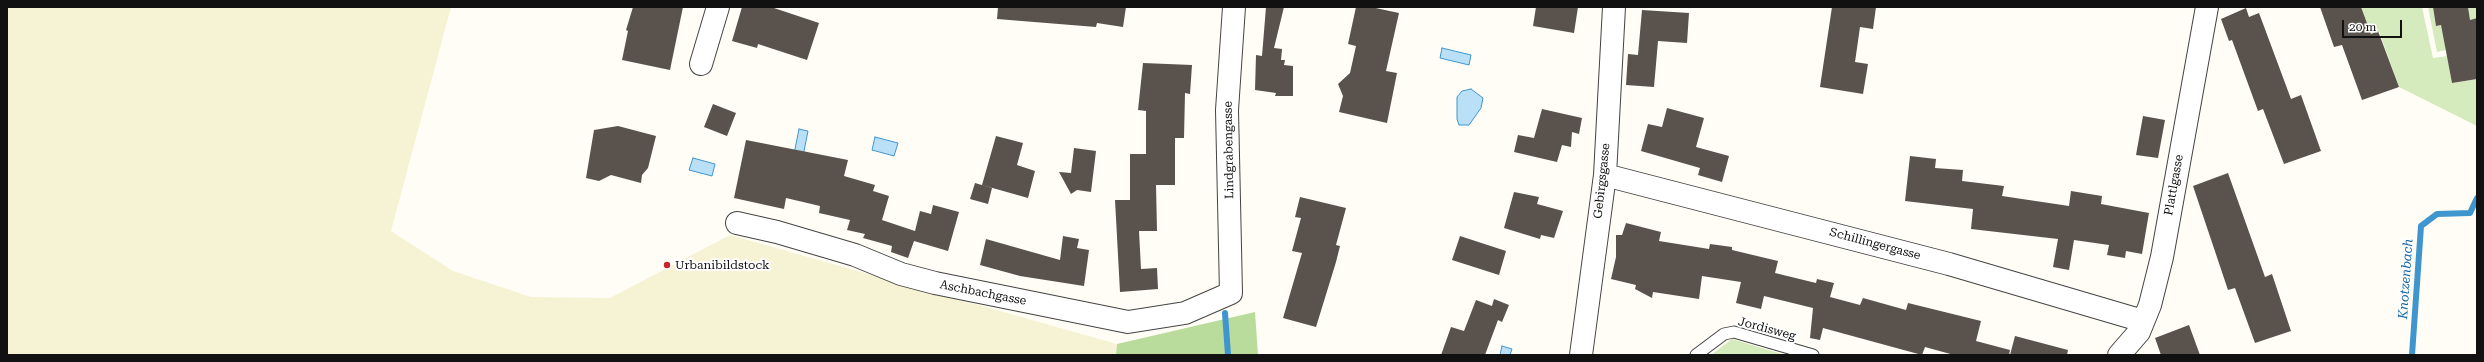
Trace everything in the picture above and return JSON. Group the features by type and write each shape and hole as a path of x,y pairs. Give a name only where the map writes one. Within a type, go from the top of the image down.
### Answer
{"street":[{"path":"701,64 718,7"},
{"name":"Lindgrabengasse","path":"1232,293 1227,110 1234,7"},
{"name":"Gebirgsgasse","path":"1582,355 1605,175 1614,7"},
{"name":"Plattlgasse","path":"2119,355 2138,332 2143,321 2162,258 2207,7"},
{"name":"Schillingergasse","path":"1605,175 1910,254 2143,321"},
{"name":"Aschbachgasse","path":"737,223 777,232 855,255 901,274 935,283 1128,322 1185,313 1232,293"}],"lane":[{"name":"Jordisweg","path":"1696,355 1728,332 1813,355"}],"shaded area":[{"path":"7,7 451,7 391,231 453,271 531,297 610,298 730,235 1117,344 1116,355 7,355"}],"green space":[{"path":"2361,7 2422,7 2433,58 2447,56 2452,83 2477,79 2477,126 2399,87 2379,31 2371,34"},
{"path":"2428,7 2433,7 2436,26 2441,25 2446,50 2437,52"},
{"path":"2468,7 2477,7 2477,18 2470,20"},
{"path":"1255,312 1258,355 1116,355 1117,344"},
{"path":"1732,339 1785,355 1711,355"}],"water":[{"path":"1442,48 1471,55 1469,65 1440,58"},
{"path":"1471,89 1483,98 1481,108 1469,125 1459,125 1457,119 1457,97 1462,91"},
{"path":"799,129 808,131 801,166 792,164"},
{"path":"875,137 898,143 894,156 872,150"},
{"path":"693,158 715,164 712,176 689,170"},
{"path":"1502,346 1512,349 1510,355 1500,355"}],"building":[{"path":"633,7 683,7 670,70 622,60 628,31 626,30"},
{"path":"742,7 771,7 819,23 807,60 758,44 757,48 732,41"},
{"path":"998,7 1126,7 1123,27 1097,23 1096,27 997,19"},
{"path":"1266,7 1284,7 1274,48 1282,49 1281,60 1285,60 1284,65 1293,66 1293,96 1275,96 1276,93 1255,90 1256,55 1262,56"},
{"path":"1356,7 1371,7 1399,13 1386,71 1397,73 1387,123 1339,112 1343,96 1338,84 1350,73 1356,46 1348,44"},
{"path":"1536,7 1578,7 1574,33 1533,26"},
{"path":"1832,7 1876,7 1873,29 1860,27 1855,62 1868,64 1863,94 1820,87"},
{"path":"2320,7 2361,7 2371,34 2378,31 2399,87 2362,100 2342,45 2334,47"},
{"path":"2433,7 2468,7 2470,20 2477,18 2477,79 2452,83 2441,25 2436,26"},
{"path":"2246,8 2249,17 2259,13 2291,99 2301,95 2321,151 2284,164 2263,109 2258,111 2232,40 2229,41 2221,19"},
{"path":"1642,10 1689,13 1687,43 1658,41 1654,87 1626,85 1628,54 1638,55"},
{"path":"1143,63 1192,65 1190,94 1185,93 1184,138 1175,138 1175,185 1156,185 1157,231 1139,231 1141,269 1157,268 1158,289 1120,292 1115,200 1130,200 1130,154 1146,154 1146,111 1138,110"},
{"path":"713,104 736,113 727,136 704,127"},
{"path":"1667,108 1704,118 1696,147 1729,156 1722,182 1698,175 1700,168 1641,151 1648,124 1662,127"},
{"path":"1542,109 1582,118 1579,134 1572,132 1571,147 1562,145 1557,162 1514,152 1518,135 1534,138"},
{"path":"2143,116 2165,120 2158,158 2136,155"},
{"path":"618,126 656,136 648,168 642,175 641,183 611,175 599,181 586,178 594,130"},
{"path":"996,136 1023,143 1017,165 1035,171 1028,198 982,185"},
{"path":"746,140 848,160 844,176 875,185 873,191 889,196 882,220 915,231 920,211 931,214 933,205 959,212 948,251 914,241 908,258 891,252 892,246 863,238 865,234 847,230 850,220 819,213 820,206 786,198 784,209 734,198"},
{"path":"1074,148 1096,151 1091,192 1077,190 1071,194 1059,172 1071,173"},
{"path":"1910,156 1936,159 1935,168 1963,170 1962,181 2004,186 2002,196 2069,206 2071,191 2102,196 2101,204 2149,213 2142,254 2126,251 2125,258 2107,255 2109,245 2074,240 2069,270 2053,267 2058,239 1971,229 1973,209 1905,201"},
{"path":"2228,173 2265,277 2272,274 2291,331 2255,343 2235,288 2228,290 2193,186"},
{"path":"975,183 992,188 988,204 970,199"},
{"path":"1514,192 1539,197 1537,204 1563,211 1554,238 1541,235 1540,239 1504,228"},
{"path":"1300,197 1346,208 1336,245 1340,246 1336,262 1316,327 1283,318 1302,253 1292,251 1301,218 1295,217"},
{"path":"1626,223 1661,232 1659,241 1709,249 1710,244 1732,247 1732,250 1778,261 1775,273 1816,283 1817,279 1834,283 1830,297 1860,305 1863,298 1906,310 1908,303 1981,321 1976,341 2010,350 2009,355 1954,355 1925,347 1922,355 1823,328 1820,340 1810,338 1813,308 1764,296 1761,309 1736,303 1741,282 1702,276 1699,299 1653,292 1652,298 1635,289 1636,285 1611,279 1616,257 1616,235 1622,235"},
{"path":"1063,236 1079,239 1077,248 1089,250 1084,286 1020,276 980,265 986,239 1060,260"},
{"path":"1460,236 1506,251 1499,275 1452,260"},
{"path":"1494,299 1509,305 1502,322 1498,320 1485,355 1441,355 1451,327 1464,331 1476,300 1492,306"},
{"path":"2189,325 2200,355 2161,355 2155,338"},
{"path":"2015,336 2068,350 2067,355 2010,355"}],"waterway":[{"name":"Knotzenbach","path":"2412,355 2421,226 2437,214 2470,213 2477,198"},
{"path":"1225,313 1228,355"}],"place":[{"name":"Urbanibildstock","path":"667,265"}]}
